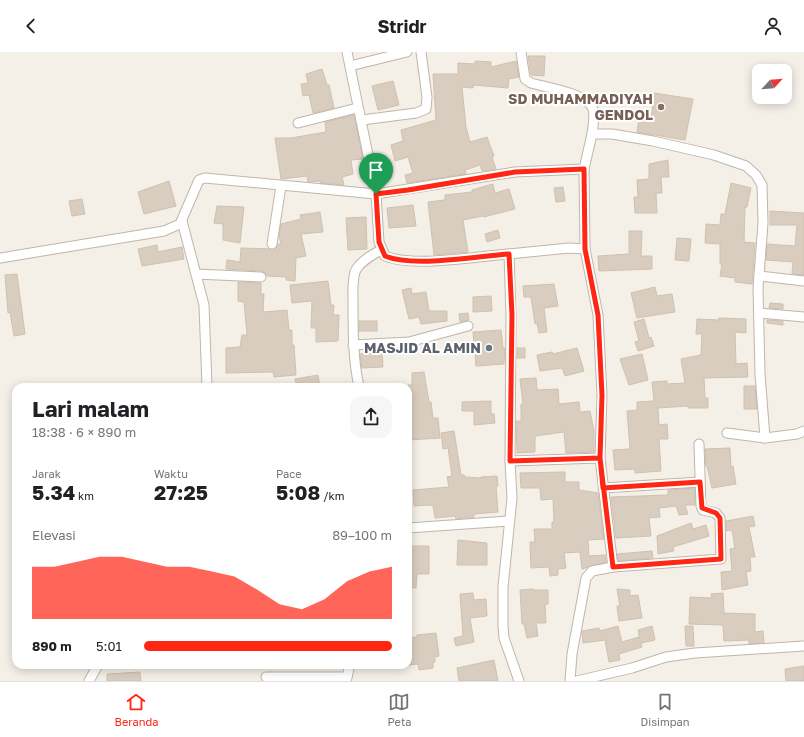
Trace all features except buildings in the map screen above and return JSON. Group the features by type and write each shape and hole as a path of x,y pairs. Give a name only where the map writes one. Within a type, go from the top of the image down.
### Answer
{"street":[{"path":"347,52 357,108 362,120 376,194 381,250 385,256 393,259 447,260 569,248 585,249"},
{"path":"350,66 407,52"},
{"path":"362,120 416,113 426,109 427,97 421,52"},
{"path":"521,52 525,79 531,83 582,97 590,103 593,110 592,134 584,169 585,249 598,315 602,395 600,458 613,567"},
{"path":"298,123 357,108"},
{"path":"592,134 612,134 653,141 714,156 746,166 756,175 762,185 763,223 759,276 759,313 760,374 765,438"},
{"path":"0,258 164,231 177,226 182,221 196,186 200,180 205,178 376,194 515,172 584,169"},
{"path":"272,244 281,186"},
{"path":"182,221 204,305 207,383"},
{"path":"358,383 354,366 353,345 353,287 355,272 363,263 381,250"},
{"path":"509,254 512,315 510,461 512,498 503,587 503,626 504,638 519,681"},
{"path":"196,274 261,277"},
{"path":"759,276 804,281"},
{"path":"759,313 804,318"},
{"path":"353,345 409,342 468,326"},
{"path":"727,433 765,438 797,434 804,431"},
{"path":"570,681 572,654 586,578 592,570 613,567 721,559 720,518 716,513 702,508 699,444"},
{"path":"510,461 600,458"},
{"path":"603,488 700,482"},
{"path":"412,528 510,520"},
{"path":"577,681 611,677 666,657 695,653 804,646"},
{"path":"89,681 96,669"},
{"path":"266,677 346,679 349,669"}],"place":[{"name":"SD MUHAMMADIYAH GENDOL","path":"661,107"},
{"name":"MASJID AL AMIN","path":"489,348"}],"route":[{"path":"376,194 379,242 381,250 385,256 393,259 428,261 509,254 512,315 510,461 600,458 603,488 611,549 612,566 613,567 721,559 720,518 716,513 703,510 701,506 700,482 603,488 600,458 602,395 598,315 585,249 584,169 532,170 515,172 376,194"}]}
